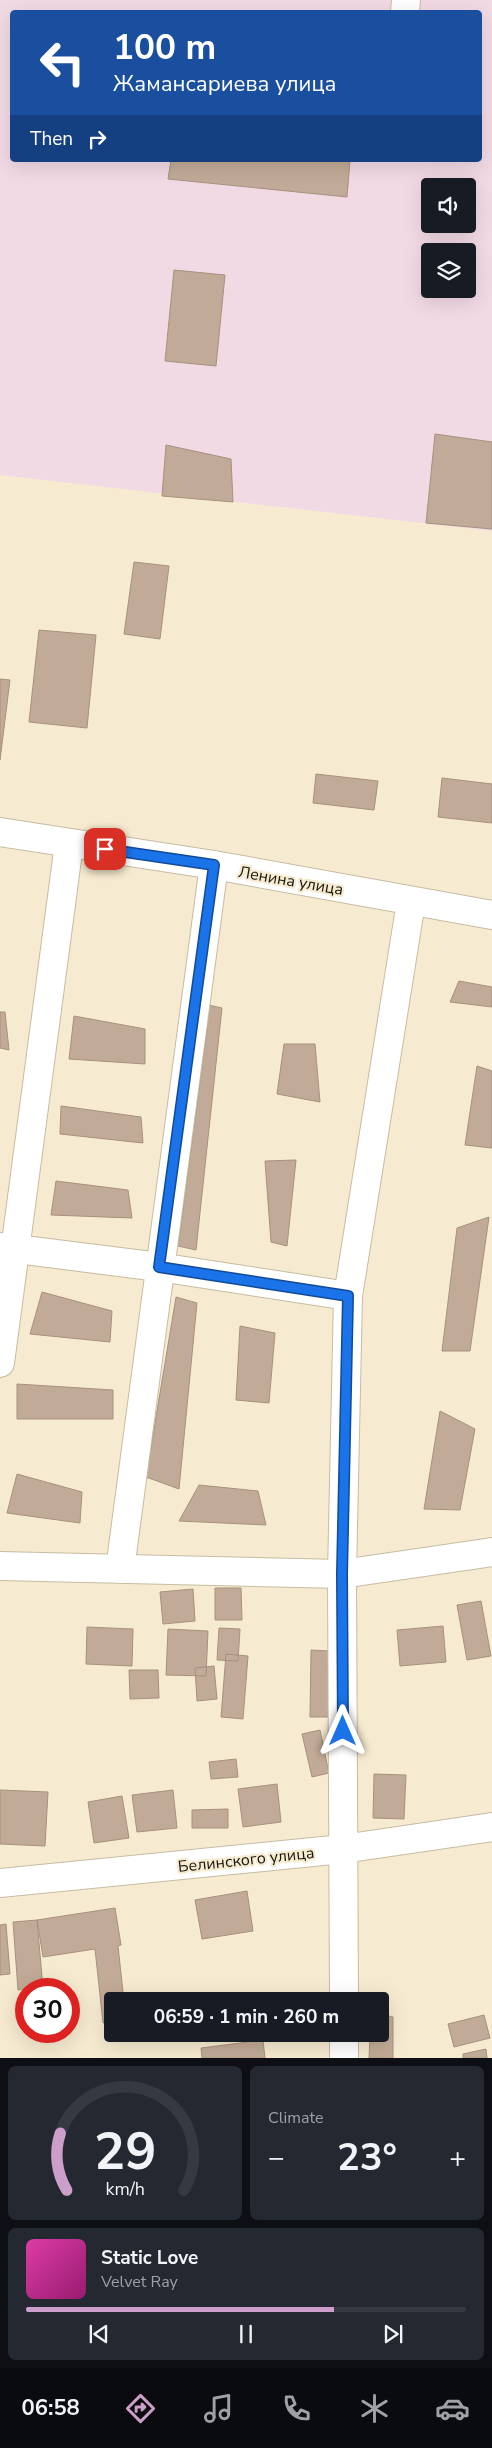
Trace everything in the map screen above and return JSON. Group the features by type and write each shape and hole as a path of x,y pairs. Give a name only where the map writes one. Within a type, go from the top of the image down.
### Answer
{"street":[{"name":"Ленина улица","path":"0,832 214,865 492,916"},
{"path":"0,1363 8,1248 69,844"},
{"path":"120,1569 214,865"},
{"path":"344,1992 342,1574 348,1296 411,902"},
{"path":"8,1248 159,1267 348,1296"},
{"path":"0,1566 342,1574 492,1552"},
{"name":"Белинского улица","path":"0,1883 343,1849 492,1827"},
{"path":"344,2042 344,2058"}],"shaded area":[{"path":"0,0 492,0 492,531 0,475"}],"building":[{"path":"171,162 350,162 347,197 168,179"},
{"path":"174,270 225,275 216,366 165,361"},
{"path":"435,434 492,442 492,529 426,523"},
{"path":"166,445 231,459 233,502 162,496"},
{"path":"134,562 169,566 160,639 124,634"},
{"path":"39,630 96,635 87,728 29,722"},
{"path":"0,679 10,680 0,760"},
{"path":"316,774 378,781 374,810 313,803"},
{"path":"442,778 492,784 492,823 438,817"},
{"path":"459,981 492,987 492,1007 450,1002"},
{"path":"195,1002 222,1008 196,1250 178,1246 207,1029"},
{"path":"0,1012 5,1012 9,1050 0,1048"},
{"path":"74,1016 145,1029 145,1064 69,1059"},
{"path":"284,1044 315,1044 320,1102 277,1094"},
{"path":"477,1066 492,1071 492,1148 465,1145"},
{"path":"61,1106 141,1117 143,1143 60,1134"},
{"path":"296,1160 287,1246 271,1242 265,1161"},
{"path":"56,1181 128,1190 132,1218 51,1215"},
{"path":"489,1217 470,1351 442,1351 457,1228"},
{"path":"42,1292 112,1311 110,1342 30,1334"},
{"path":"176,1297 197,1303 179,1489 146,1477"},
{"path":"240,1326 275,1333 269,1403 236,1400"},
{"path":"17,1384 113,1390 113,1419 17,1419"},
{"path":"440,1411 475,1429 460,1510 424,1509"},
{"path":"17,1474 82,1492 80,1523 7,1513"},
{"path":"199,1485 258,1491 266,1525 179,1521"},
{"path":"215,1588 241,1588 242,1620 215,1620"},
{"path":"193,1589 195,1621 163,1624 160,1592"},
{"path":"481,1601 491,1656 467,1660 457,1605"},
{"path":"443,1626 446,1662 400,1666 397,1630"},
{"path":"87,1627 133,1629 132,1666 86,1664"},
{"path":"219,1628 240,1629 238,1661 217,1660"},
{"path":"168,1629 208,1631 206,1676 166,1675"},
{"path":"311,1650 330,1651 329,1717 310,1717"},
{"path":"226,1654 248,1656 243,1719 221,1717"},
{"path":"214,1666 217,1699 197,1701 195,1668"},
{"path":"129,1670 158,1670 159,1698 130,1699"},
{"path":"320,1730 329,1773 312,1777 302,1734"},
{"path":"236,1759 238,1777 211,1779 209,1762"},
{"path":"374,1774 406,1775 404,1819 373,1818"},
{"path":"277,1784 281,1822 243,1827 238,1789"},
{"path":"0,1790 48,1792 45,1846 0,1844"},
{"path":"173,1790 177,1828 137,1832 132,1795"},
{"path":"122,1796 129,1838 94,1843 88,1802"},
{"path":"228,1809 228,1828 192,1828 192,1810"},
{"path":"247,1891 253,1931 202,1939 195,1900"},
{"path":"115,1908 121,1945 118,1946 123,1992 104,1992 104,2023 95,1949 43,1957 37,1920"},
{"path":"37,1920 42,1978 17,1978 13,1922"},
{"path":"6,1924 10,1974 0,1975 0,1925"},
{"path":"484,2015 490,2038 454,2047 448,2024"},
{"path":"389,2016 393,2017 393,2058 369,2058 370,2042 389,2042"},
{"path":"248,2042 263,2042 265,2058 202,2058 201,2048"},
{"path":"486,2049 487,2058 463,2058 463,2054"}],"route":[{"path":"105,849 214,865 159,1267 348,1296 342,1574 343,1731"}]}
